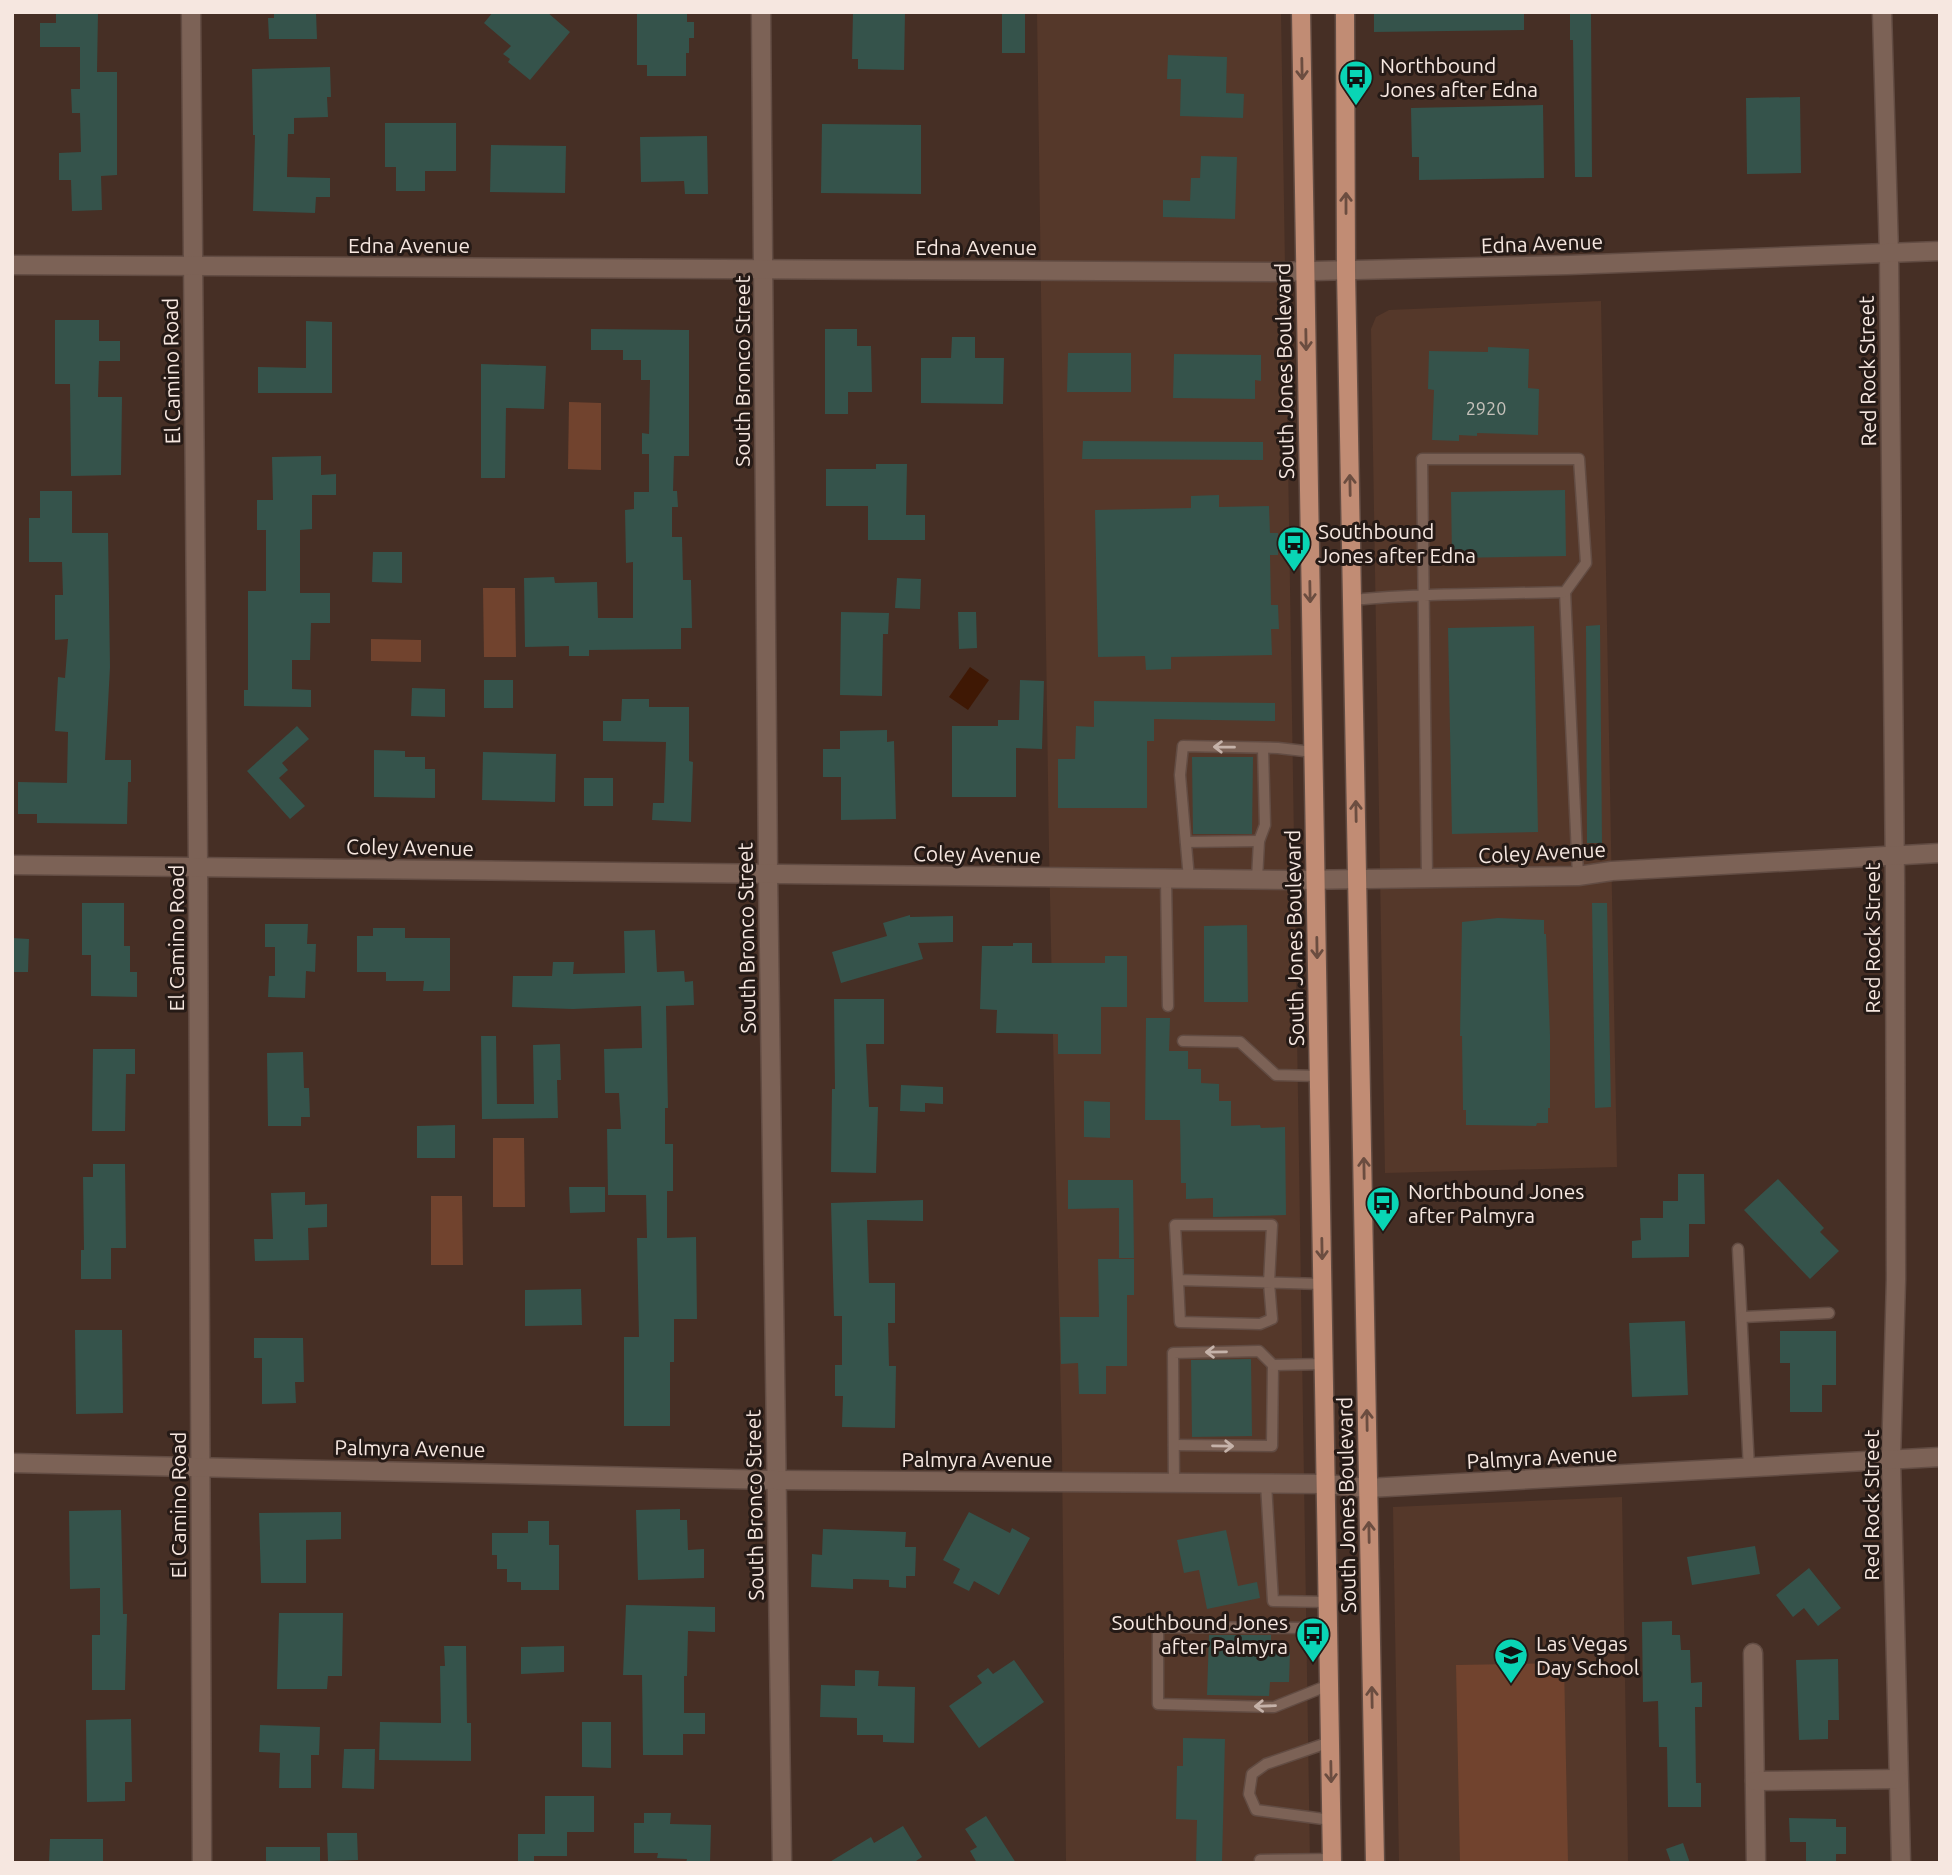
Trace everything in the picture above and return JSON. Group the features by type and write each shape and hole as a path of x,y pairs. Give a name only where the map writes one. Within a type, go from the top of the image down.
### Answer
{"main road":[{"name":"South Jones Boulevard","path":"1301,12 1332,1861"},
{"name":"South Jones Boulevard","path":"1345,12 1346,271 1375,1863"}],"street":[{"name":"El Camino Road","path":"191,12 202,1863"},
{"name":"South Bronco Street","path":"761,12 768,875 782,1863"},
{"name":"Red Rock Street","path":"1882,12 1889,254 1895,854 1896,1279 1891,1460 1901,1863"},
{"name":"Edna Avenue","path":"12,265 764,271 1346,271 1940,251"},
{"name":"Coley Avenue","path":"12,864 1358,880 1578,876 1612,871 1940,853"},
{"name":"Palmyra Avenue","path":"12,1463 776,1480 1326,1483 1368,1488 1940,1457"},
{"path":"1753,1653 1756,1863"},
{"path":"1755,1781 1898,1779"}],"lane":[{"path":"1427,878 1422,459 1579,458 1586,563 1565,592 1578,876"},
{"path":"1352,600 1565,592"},
{"path":"1189,879 1180,775 1183,746 1313,752"},
{"path":"1257,879 1259,841 1265,825 1263,748"},
{"path":"1186,842 1259,841"},
{"path":"1166,879 1168,1006"},
{"path":"1183,1041 1240,1042 1276,1075 1319,1076"},
{"path":"1175,1224 1272,1225 1269,1283 1272,1319 1260,1324 1180,1322 1178,1280 1175,1224"},
{"path":"1738,1249 1749,1469"},
{"path":"1178,1280 1322,1284"},
{"path":"1743,1317 1829,1313"},
{"path":"1174,1445 1272,1446 1273,1365 1259,1351 1173,1353 1174,1483"},
{"path":"1273,1365 1324,1364"},
{"path":"1266,1484 1273,1601 1328,1602"},
{"path":"1328,1628 1158,1627 1158,1704 1274,1707 1329,1685"},
{"path":"1330,1742 1266,1763 1252,1774 1249,1794 1256,1810 1331,1820"},
{"path":"1260,1863 1260,1860 1332,1861"}],"shaded area":[{"path":"1037,12 1281,12 1310,1863 1066,1863 1062,1452 1049,850"},
{"path":"1601,301 1617,1167 1385,1173 1371,329 1376,317 1389,310"},
{"path":"569,402 601,403 601,470 568,469"},
{"path":"483,588 515,588 516,657 484,657"},
{"path":"371,639 421,640 421,662 371,661"},
{"path":"970,667 989,680 968,710 949,697"},
{"path":"493,1138 524,1138 525,1207 493,1207"},
{"path":"431,1196 462,1196 463,1265 431,1265"},
{"name":"Las Vegas Day School","path":"1622,1497 1628,1863 1399,1863 1393,1507"},
{"path":"1564,1663 1568,1863 1460,1863 1456,1665"}],"building":[{"path":"56,12 98,12 97,72 117,72 117,175 101,176 102,210 72,211 71,180 59,180 59,153 81,152 80,113 72,113 71,89 80,89 80,47 40,47 40,23 56,23"},
{"path":"274,12 316,12 317,39 269,39 268,18 274,18"},
{"path":"493,12 547,12 570,32 530,80 508,62 510,59 503,54 511,46 484,23"},
{"path":"637,12 687,12 687,22 694,22 694,38 689,38 686,76 647,76 647,65 637,65"},
{"path":"853,12 905,12 904,70 858,69 858,59 852,59"},
{"path":"1002,12 1025,12 1025,53 1002,53"},
{"path":"1374,12 1524,12 1524,30 1374,32"},
{"path":"1570,12 1591,12 1592,177 1575,177 1573,40 1570,40"},
{"path":"1168,55 1227,57 1226,93 1244,94 1243,118 1180,116 1181,79 1167,79"},
{"path":"330,67 331,97 327,97 328,117 294,118 294,134 288,134 287,177 330,178 330,197 316,197 315,213 253,211 255,135 252,69"},
{"path":"1800,97 1801,173 1747,174 1746,98"},
{"path":"1543,105 1544,178 1419,180 1419,157 1412,157 1411,108"},
{"path":"385,123 456,123 456,171 425,171 425,191 396,191 396,167 385,167"},
{"path":"822,124 921,125 921,194 821,193"},
{"path":"707,136 708,194 685,194 684,181 641,182 640,137"},
{"path":"491,145 566,146 565,193 490,192"},
{"path":"1201,156 1237,157 1235,219 1163,217 1163,200 1190,201 1191,178 1200,178"},
{"path":"55,320 99,320 99,341 120,341 120,361 99,361 98,397 122,397 121,475 71,476 70,384 55,384"},
{"path":"306,321 332,322 332,393 258,393 258,367 306,368"},
{"path":"591,329 689,330 689,456 674,456 673,491 677,491 678,507 672,507 672,537 682,537 683,580 691,580 692,628 681,628 681,649 589,650 589,656 569,656 569,646 525,647 524,578 554,577 555,583 597,582 598,618 633,618 633,562 626,563 625,510 634,509 634,492 649,492 649,454 642,454 642,433 649,434 650,380 641,380 641,360 623,360 623,350 591,350"},
{"path":"825,329 857,329 857,346 871,346 872,392 848,392 848,414 825,414"},
{"path":"952,337 975,337 975,358 1004,358 1003,404 921,403 921,358 951,358"},
{"path":"1488,347 1529,349 1528,388 1539,389 1538,435 1477,433 1477,436 1459,435 1459,441 1432,440 1434,390 1428,389 1429,351 1488,352"},
{"path":"1068,353 1131,353 1131,392 1067,392"},
{"path":"1174,354 1261,355 1261,381 1255,380 1255,399 1173,398"},
{"path":"481,364 546,366 544,409 506,408 505,478 481,478"},
{"path":"1083,441 1263,442 1263,460 1082,459"},
{"path":"321,456 321,475 336,474 336,495 312,495 312,529 300,530 300,593 330,593 330,623 311,623 310,660 292,660 292,689 311,690 311,707 244,706 244,690 248,690 248,591 266,591 266,530 257,530 257,500 273,500 272,457"},
{"path":"876,464 907,464 906,515 925,515 925,540 868,540 868,506 826,506 826,469 876,469"},
{"path":"1565,490 1566,556 1452,558 1451,492"},
{"path":"40,491 72,491 72,533 108,533 110,667 105,760 131,760 127,824 37,823 37,814 18,814 18,782 67,783 68,732 55,731 58,677 65,678 68,639 55,640 55,595 63,595 62,562 29,562 29,518 40,518"},
{"path":"1219,495 1219,507 1269,506 1270,533 1278,533 1278,555 1270,555 1271,605 1278,605 1279,629 1271,629 1272,655 1171,657 1171,669 1146,670 1145,656 1098,657 1095,510 1191,508 1191,496"},
{"path":"373,552 402,552 402,583 372,582"},
{"path":"897,578 921,579 920,609 895,608"},
{"path":"841,612 889,613 888,634 883,634 882,696 840,695"},
{"path":"958,612 976,612 977,648 959,649"},
{"path":"1600,625 1602,843 1587,843 1586,626"},
{"path":"1534,626 1538,832 1452,834 1448,628"},
{"path":"484,680 513,680 513,708 484,708"},
{"path":"1020,680 1044,681 1042,749 1016,748 1016,797 952,797 952,726 998,726 998,720 1019,720"},
{"path":"412,688 445,689 445,717 411,716"},
{"path":"622,699 649,699 649,707 689,707 689,761 693,762 691,822 652,820 653,803 664,803 666,742 603,741 603,721 621,721"},
{"path":"1094,701 1275,703 1275,721 1154,719 1154,741 1147,741 1147,808 1058,808 1058,759 1075,759 1076,726 1094,727"},
{"path":"297,726 309,739 282,763 288,770 279,778 305,806 290,819 247,771"},
{"path":"887,730 887,742 894,741 896,819 841,820 841,777 823,777 823,749 840,749 840,731"},
{"path":"374,750 405,751 405,757 425,757 425,769 435,769 435,798 374,797"},
{"path":"483,752 556,754 555,802 482,800"},
{"path":"1192,757 1253,757 1252,834 1193,834"},
{"path":"584,778 613,778 613,806 584,806"},
{"path":"82,903 124,903 124,946 130,946 130,972 137,972 137,997 91,996 91,955 82,955"},
{"path":"1592,903 1607,903 1611,1107 1595,1108"},
{"path":"910,915 953,916 953,942 918,943 923,959 841,983 832,952 887,936 883,923"},
{"path":"1498,918 1544,920 1550,1035 1550,1108 1548,1123 1537,1123 1536,1126 1466,1125 1466,1110 1463,1110 1460,1036 1462,922"},
{"path":"265,924 308,924 307,944 316,944 315,972 306,971 305,998 268,997 269,976 275,976 275,947 265,947"},
{"path":"1247,925 1248,1002 1204,1002 1204,926"},
{"path":"373,928 405,928 405,938 450,938 450,991 423,991 424,981 386,981 386,972 357,972 357,936 373,936"},
{"path":"655,930 657,972 684,971 685,982 693,981 694,1005 666,1006 668,1108 665,1108 665,1144 673,1144 673,1191 667,1191 667,1238 696,1237 697,1319 674,1319 674,1362 670,1362 670,1426 624,1426 624,1337 639,1337 637,1238 647,1238 646,1195 608,1195 607,1129 621,1129 619,1093 605,1093 604,1049 642,1048 641,1006 573,1009 512,1007 513,976 552,976 553,962 574,962 573,974 625,973 624,931"},
{"path":"12,938 29,939 28,972 12,972"},
{"path":"1013,943 1032,943 1032,963 1105,963 1105,956 1127,956 1127,1007 1101,1007 1101,1054 1058,1054 1058,1034 996,1033 997,1010 980,1009 982,946 1013,946"},
{"path":"834,999 884,999 884,1044 866,1044 869,1107 878,1107 876,1173 831,1172 832,1089 835,1089"},
{"path":"1146,1018 1170,1018 1169,1051 1188,1051 1188,1069 1201,1069 1201,1083 1219,1084 1219,1101 1231,1101 1231,1126 1285,1127 1286,1215 1213,1217 1213,1198 1186,1199 1186,1183 1181,1183 1180,1120 1145,1120"},
{"path":"481,1036 496,1036 497,1104 534,1104 533,1045 560,1044 558,1118 482,1119"},
{"path":"93,1049 135,1049 135,1074 126,1074 125,1131 92,1131"},
{"path":"303,1052 304,1088 309,1088 310,1117 301,1117 301,1126 268,1126 267,1053"},
{"path":"901,1085 943,1087 943,1104 925,1103 925,1112 900,1111"},
{"path":"1084,1101 1110,1102 1110,1138 1084,1137"},
{"path":"455,1125 455,1158 417,1158 417,1126"},
{"path":"93,1164 125,1164 126,1248 111,1248 111,1279 81,1279 81,1250 84,1250 83,1177 93,1177"},
{"path":"1678,1174 1704,1174 1705,1224 1689,1224 1689,1257 1632,1258 1632,1241 1641,1240 1640,1218 1663,1218 1663,1201 1678,1201"},
{"path":"1778,1179 1824,1228 1820,1232 1839,1251 1810,1279 1744,1210"},
{"path":"1068,1180 1133,1180 1134,1258 1119,1258 1119,1208 1068,1209"},
{"path":"569,1187 605,1187 605,1212 570,1213"},
{"path":"305,1192 305,1205 327,1204 327,1227 308,1228 309,1260 255,1261 254,1239 273,1239 271,1193"},
{"path":"923,1200 923,1221 867,1220 869,1283 895,1283 895,1323 888,1323 889,1366 896,1366 895,1428 842,1427 843,1396 835,1396 835,1365 842,1365 842,1316 834,1316 831,1203"},
{"path":"1098,1259 1134,1259 1134,1295 1127,1295 1127,1366 1106,1366 1106,1394 1079,1394 1078,1363 1061,1364 1060,1317 1099,1317"},
{"path":"581,1289 582,1325 525,1326 525,1290"},
{"path":"1685,1321 1688,1395 1632,1397 1629,1323"},
{"path":"75,1330 122,1330 123,1413 76,1414"},
{"path":"1780,1331 1836,1331 1836,1385 1822,1385 1822,1412 1790,1412 1790,1363 1780,1363"},
{"path":"254,1338 303,1338 304,1382 295,1382 296,1403 262,1404 262,1358 254,1358"},
{"path":"1251,1359 1252,1436 1192,1437 1191,1360"},
{"path":"680,1509 680,1520 687,1520 688,1550 704,1549 704,1578 638,1580 636,1510"},
{"path":"121,1510 123,1614 127,1614 125,1690 92,1690 92,1635 100,1635 100,1588 70,1589 69,1511"},
{"path":"341,1512 341,1539 306,1540 306,1583 261,1583 259,1513"},
{"path":"969,1512 1010,1533 1012,1528 1030,1538 999,1595 974,1581 969,1591 953,1583 960,1569 943,1560"},
{"path":"528,1521 549,1521 549,1545 559,1545 559,1590 521,1590 521,1582 507,1582 507,1569 497,1569 497,1555 492,1555 492,1533 528,1533"},
{"path":"823,1529 906,1532 905,1547 916,1547 915,1576 906,1576 906,1588 889,1587 889,1580 853,1579 853,1589 811,1587 812,1554 822,1555"},
{"path":"1226,1530 1238,1586 1257,1582 1260,1598 1207,1609 1199,1570 1184,1573 1177,1540"},
{"path":"1755,1546 1760,1574 1692,1585 1687,1557"},
{"path":"1809,1568 1841,1608 1818,1626 1804,1608 1793,1617 1776,1595"},
{"path":"626,1605 715,1607 715,1632 688,1631 684,1713 705,1713 705,1734 683,1734 683,1755 643,1755 642,1675 623,1675"},
{"path":"279,1613 343,1613 342,1676 328,1676 327,1689 277,1689"},
{"path":"1672,1621 1672,1635 1680,1635 1681,1650 1690,1650 1691,1683 1702,1682 1702,1707 1695,1707 1696,1783 1701,1783 1701,1807 1668,1807 1667,1747 1659,1747 1658,1701 1643,1702 1642,1622"},
{"path":"1209,1635 1271,1635 1271,1651 1290,1652 1289,1682 1270,1682 1269,1696 1207,1695"},
{"path":"444,1646 466,1646 467,1723 471,1723 471,1761 379,1760 380,1722 441,1723 440,1666 445,1666"},
{"path":"564,1646 564,1672 521,1674 521,1647"},
{"path":"1838,1659 1839,1720 1828,1720 1828,1739 1799,1740 1796,1660"},
{"path":"1014,1660 1044,1702 979,1748 949,1706 982,1683 977,1676 988,1668 993,1674"},
{"path":"855,1670 879,1671 878,1686 915,1687 914,1743 883,1742 883,1735 857,1735 857,1718 820,1717 821,1685 855,1686"},
{"path":"131,1719 132,1782 125,1782 125,1801 87,1802 86,1720"},
{"path":"582,1722 611,1722 611,1768 582,1767"},
{"path":"260,1725 320,1727 319,1755 311,1755 311,1788 279,1788 280,1753 259,1752"},
{"path":"1183,1738 1225,1739 1222,1863 1196,1863 1197,1820 1176,1819 1177,1766 1183,1766"},
{"path":"344,1749 375,1749 374,1789 342,1788"},
{"path":"545,1796 594,1796 594,1832 567,1832 567,1856 534,1856 534,1863 518,1863 518,1834 545,1834"},
{"path":"644,1813 671,1813 670,1824 711,1825 710,1863 686,1863 687,1859 657,1858 658,1853 634,1853 634,1823 644,1823"},
{"path":"986,1816 1016,1863 977,1863 970,1851 977,1847 965,1829"},
{"path":"1789,1818 1836,1819 1836,1827 1846,1827 1846,1854 1836,1854 1836,1863 1806,1863 1806,1842 1790,1842"},
{"path":"903,1826 922,1857 913,1863 828,1863 871,1837 874,1843"},
{"path":"327,1833 357,1833 358,1860 328,1861"},
{"path":"50,1839 103,1839 103,1863 49,1863"},
{"path":"1683,1843 1690,1863 1671,1863 1666,1849"},
{"path":"266,1847 320,1847 320,1863 266,1863"}],"place":[{"name":"Northbound Jones after Edna","path":"1356,107"},
{"name":"Southbound Jones after Edna","path":"1294,573"},
{"name":"Northbound Jones after Palmyra","path":"1383,1233"},
{"name":"Southbound Jones after Palmyra","path":"1313,1664"},
{"name":"Las Vegas Day School","path":"1511,1685"}]}
